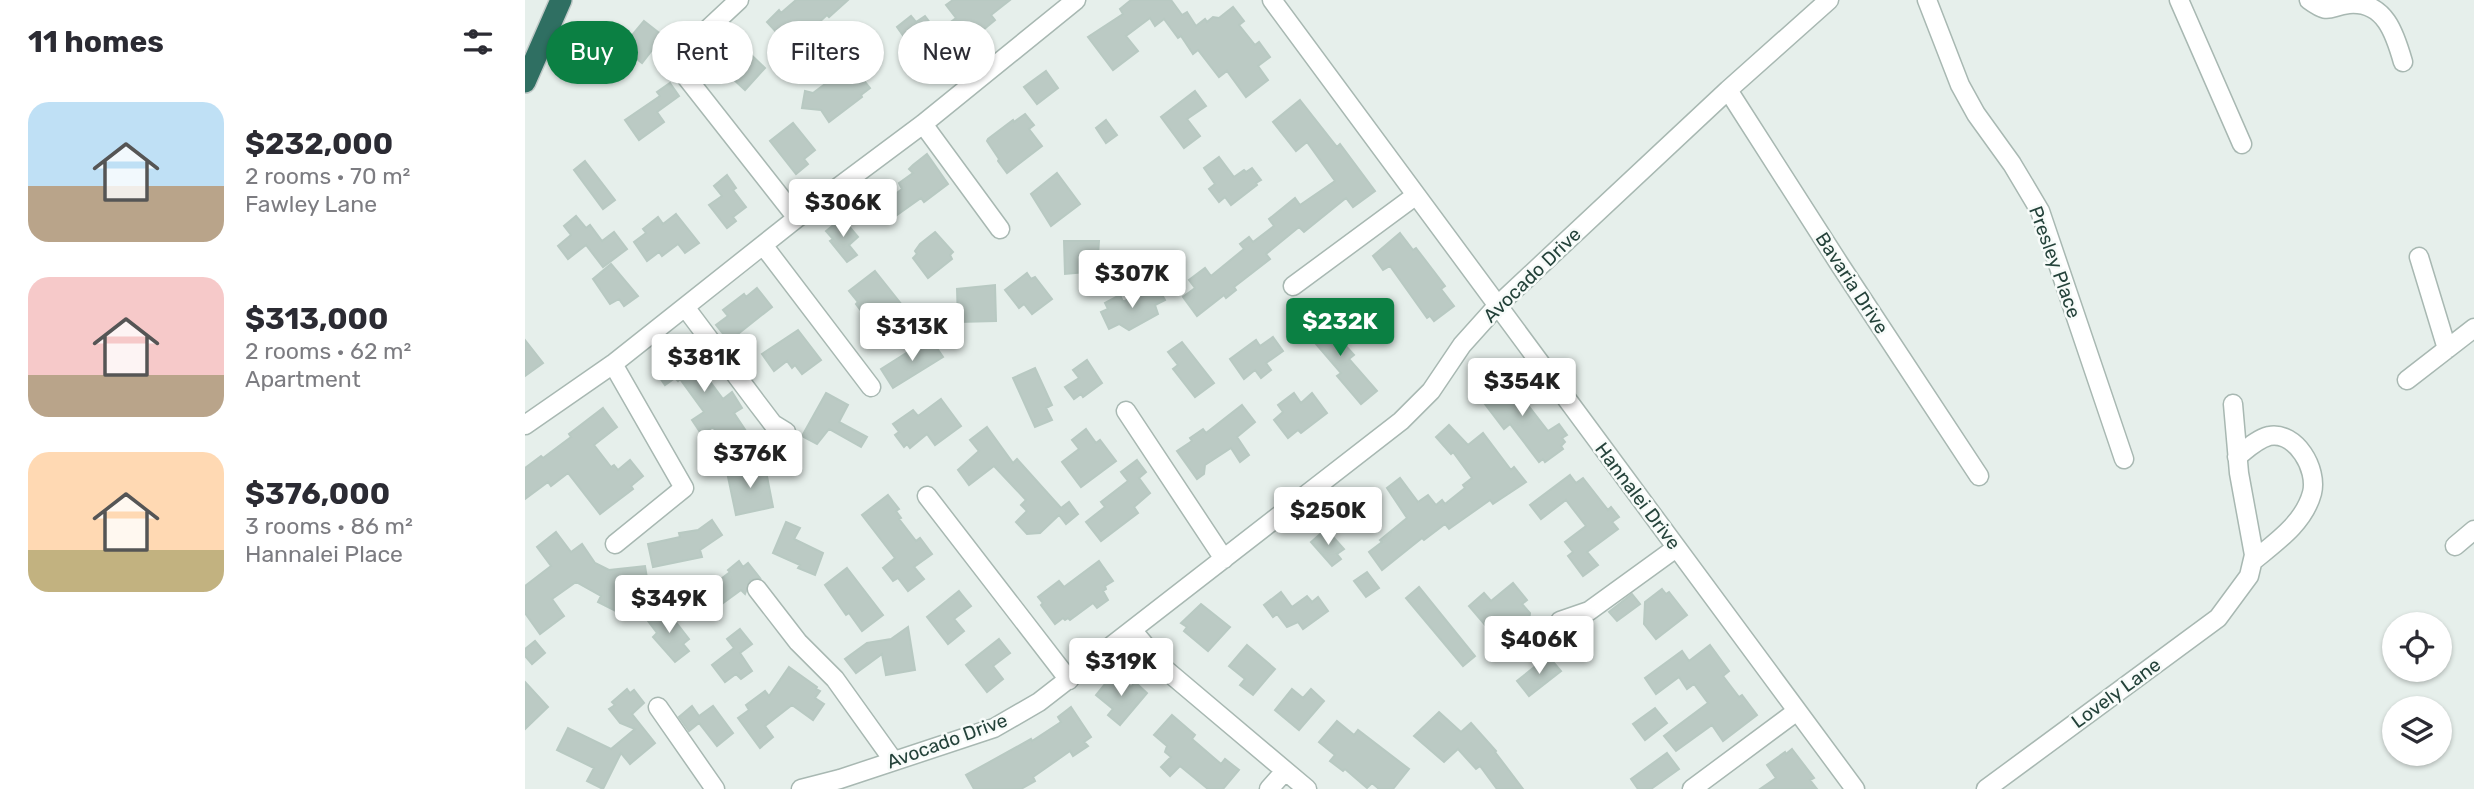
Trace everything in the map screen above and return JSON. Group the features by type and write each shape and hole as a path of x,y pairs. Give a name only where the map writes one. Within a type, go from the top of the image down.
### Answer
{"highway":[{"path":"525,82 561,0"}],"street":[{"path":"739,0 678,57 683,73 797,218"},
{"path":"525,425 613,364 797,218 923,124 1076,0"},
{"name":"Hannalei Drive","path":"1272,0 1854,789"},
{"name":"Avocado Drive","path":"801,789 842,784 893,760 994,728 1039,702 1133,631 1401,421 1431,391 1462,345 1497,306 1728,90 1829,0"},
{"name":"Presley Place","path":"1927,0 1960,85 2040,211 2124,459"},
{"path":"2179,0 2242,144"},
{"path":"2309,0 2320,8 2332,10 2348,4 2368,5 2378,10 2393,29 2403,62"},
{"name":"Bavaria Drive","path":"1728,90 1979,476"},
{"path":"923,124 1000,229"},
{"path":"1293,286 1415,196"},
{"path":"763,245 871,387"},
{"path":"2419,257 2447,349"},
{"path":"685,307 773,424 786,432"},
{"path":"2407,380 2474,328"},
{"path":"613,364 684,488 615,544"},
{"path":"2233,404 2237,457 2251,529 2253,561"},
{"path":"1126,411 1224,559"},
{"path":"2237,457 2259,440 2283,437 2305,457 2312,472 2312,492 2301,516 2290,530 2253,561"},
{"path":"927,496 1069,680"},
{"path":"2455,546 2474,530"},
{"path":"1560,621 1589,611 1677,548"},
{"name":"Lovely Lane","path":"1986,789 2218,618 2240,591 2249,576 2253,561"},
{"path":"757,589 798,642 835,679 893,760"},
{"path":"1133,631 1166,670 1307,789"},
{"path":"658,707 715,789"},
{"path":"1692,789 1797,711"},
{"path":"1269,789 1285,771"}],"building":[{"path":"796,0 848,0 820,21 768,21 779,10 781,13"},
{"path":"953,0 1010,0 991,15 994,21 952,21 956,18 946,5"},
{"path":"1131,0 1171,0 1182,15 1187,12 1196,26 1205,19 1207,22 1213,17 1219,18 1233,7 1244,21 1239,25 1255,45 1259,42 1270,57 1258,66 1268,80 1246,97 1227,71 1219,77 1198,50 1193,54 1181,36 1178,38 1164,19 1155,26 1150,18 1126,36 1138,51 1113,70 1088,37 1123,14 1120,9"},
{"path":"644,21 652,27 652,50 642,63 638,60 638,28"},
{"path":"753,57 765,68 753,81"},
{"path":"1046,71 1058,88 1037,104 1024,87"},
{"path":"671,84 679,96 657,112 664,122 639,140 625,120 660,96 657,92"},
{"path":"738,84 750,84 745,90"},
{"path":"825,84 867,84 870,88 829,122 821,110 802,108 805,91 813,93"},
{"path":"1195,91 1206,106 1187,119 1200,136 1184,148 1161,117"},
{"path":"1300,100 1337,147 1340,144 1375,191 1353,207 1346,198 1304,232 1299,227 1266,254 1270,259 1234,287 1236,290 1226,298 1224,295 1197,316 1183,297 1195,288 1189,280 1205,268 1211,276 1244,249 1240,244 1249,237 1253,242 1274,226 1269,219 1295,198 1300,205 1335,181 1307,142 1296,151 1273,122"},
{"path":"1025,114 1034,125 1029,129 1042,146 1007,173 987,141"},
{"path":"1106,120 1117,135 1106,143 1096,128"},
{"path":"793,123 815,150 804,159 808,164 796,174 770,141"},
{"path":"927,154 948,184 924,202 921,198 894,217 884,203 902,189 899,183 913,173 909,169"},
{"path":"1219,157 1234,177 1252,168 1261,180 1231,205 1225,197 1219,202 1209,189 1215,184 1204,168"},
{"path":"585,161 615,200 603,209 574,170"},
{"path":"1057,173 1080,204 1051,226 1031,194"},
{"path":"727,175 736,188 733,190 746,207 733,217 736,221 727,228 709,205 722,196 714,186"},
{"path":"676,214 699,243 685,253 678,244 662,256 659,252 647,261 634,242 646,233 643,229 658,217 663,224"},
{"path":"576,216 586,228 590,225 602,241 614,232 627,249 603,267 586,245 568,259 558,246 571,235 564,226"},
{"path":"842,218 858,237 849,245 857,255 847,262 830,241 833,239 826,231"},
{"path":"935,232 953,252 950,255 952,259 928,278 913,258 920,244"},
{"path":"1400,233 1413,250 1416,248 1445,286 1441,289 1454,306 1434,321 1430,316 1427,318 1390,266 1383,270 1373,256"},
{"path":"1064,241 1099,241 1097,271 1065,274"},
{"path":"611,264 638,296 624,306 619,299 610,304 593,279"},
{"path":"875,271 902,305 874,328 849,291"},
{"path":"1027,273 1031,279 1035,277 1052,299 1032,314 1024,304 1019,308 1005,290"},
{"path":"995,285 996,321 958,322 957,289"},
{"path":"757,288 772,307 729,341 716,325 728,316 723,310"},
{"path":"1148,289 1150,294 1159,289 1165,300 1155,305 1158,314 1129,330 1119,324 1109,329 1101,312 1108,309 1105,303 1120,295 1123,302"},
{"path":"1319,316 1328,327 1333,323 1348,341 1344,344 1354,355 1349,359 1377,391 1361,404 1337,376 1341,373 1303,329"},
{"path":"798,330 821,360 802,374 795,365 792,368 787,361 774,371 762,354"},
{"path":"1273,337 1283,351 1266,363 1271,370 1261,378 1255,370 1244,379 1230,359 1256,340 1260,346"},
{"path":"930,338 943,357 893,388 881,369"},
{"path":"525,340 543,363 525,376"},
{"path":"682,341 687,348 693,344 704,358 697,364 723,399 732,392 742,408 734,413 748,434 727,448 713,427 702,435 692,420 704,412 680,379 678,381 675,378 665,385 655,371 669,361 664,354"},
{"path":"1182,342 1214,383 1195,397 1173,369 1178,365 1168,352"},
{"path":"1087,360 1102,383 1083,397 1081,394 1074,399 1065,387 1079,378 1073,370"},
{"path":"1035,368 1052,405 1046,408 1052,420 1035,427 1013,378"},
{"path":"1507,372 1548,431 1559,424 1567,435 1562,438 1565,442 1561,446 1563,449 1545,462 1543,459 1539,462 1510,424 1504,429 1478,395"},
{"path":"826,393 848,405 839,422 867,437 861,447 829,429 817,444 802,436"},
{"path":"1294,393 1301,403 1312,393 1327,413 1301,433 1298,430 1288,438 1274,420 1283,412 1278,405"},
{"path":"941,399 961,426 935,445 927,434 910,448 907,444 904,447 895,435 899,432 893,424 913,410 918,416"},
{"path":"1242,405 1255,422 1237,437 1249,455 1240,462 1231,448 1205,465 1204,474 1197,479 1177,451 1192,441 1190,438 1203,429 1206,433"},
{"path":"603,408 617,427 594,445 611,467 614,465 618,470 630,460 643,476 631,486 633,489 600,514 568,473 551,486 548,482 525,499 525,468 571,437 569,434"},
{"path":"1449,425 1468,445 1483,433 1511,470 1514,467 1526,482 1493,504 1490,500 1449,529 1445,524 1424,540 1422,538 1382,570 1369,552 1407,518 1387,488 1400,478 1418,502 1428,495 1436,505 1442,500 1445,504 1465,488 1463,485 1472,478 1453,452 1451,454 1436,437"},
{"path":"987,427 1013,463 1017,459 1061,508 1069,502 1078,514 1066,524 1059,515 1040,533 1027,534 1016,522 1027,511 1021,505 1026,500 994,466 969,485 958,470 979,451 970,440"},
{"path":"1086,429 1096,443 1100,440 1116,461 1081,487 1062,462 1079,449 1072,440"},
{"path":"1137,460 1146,472 1139,478 1150,493 1134,507 1138,513 1101,541 1086,522 1105,507 1101,502 1128,481 1121,472"},
{"path":"765,466 773,507 736,515 727,472"},
{"path":"1570,475 1576,483 1583,478 1608,510 1611,507 1619,517 1612,522 1618,529 1587,552 1598,565 1583,576 1568,556 1573,552 1565,542 1586,526 1566,500 1541,519 1530,505"},
{"path":"888,495 899,509 896,511 901,518 899,519 916,541 920,538 932,554 914,567 924,579 908,591 898,578 893,581 883,568 895,558 862,515"},
{"path":"712,520 722,535 700,550 702,557 653,567 648,544 680,537 679,533 698,530"},
{"path":"786,522 800,528 794,539 823,553 815,575 773,553"},
{"path":"1326,529 1344,549 1337,554 1341,559 1332,566 1311,542"},
{"path":"556,532 571,552 582,544 595,563 609,570 645,566 649,590 644,591 631,615 598,602 601,596 576,582 552,599 564,616 540,634 525,613 525,586 551,566 537,547"},
{"path":"739,561 743,567 748,563 760,578 750,580 745,594 741,590 712,611 700,595 730,572 728,570"},
{"path":"1099,561 1113,581 1105,586 1103,591 1108,600 1097,608 1093,603 1070,620 1063,618 1055,624 1038,597 1059,581 1064,587"},
{"path":"847,568 883,615 862,631 849,613 846,615 825,585"},
{"path":"1367,572 1379,588 1366,597 1354,581"},
{"path":"1513,583 1527,600 1522,604 1530,613 1528,628 1534,635 1510,654 1469,606 1484,593 1491,601"},
{"path":"1419,587 1475,656 1463,666 1406,598"},
{"path":"1662,589 1666,594 1669,592 1687,615 1656,639 1644,624 1645,602"},
{"path":"959,591 971,606 954,619 964,631 948,644 927,617"},
{"path":"1281,592 1292,607 1307,596 1312,602 1318,597 1328,611 1303,629 1298,622 1287,627 1277,614 1273,617 1264,605"},
{"path":"1632,594 1640,604 1617,621 1609,612"},
{"path":"1201,604 1230,627 1208,651 1184,631 1187,627 1181,623"},
{"path":"665,608 689,639 683,644 689,651 675,662 653,637 657,633 648,621"},
{"path":"908,627 915,670 886,675 882,654 856,673 845,659 867,643 891,639"},
{"path":"740,629 752,644 740,653 752,671 741,679 736,674 725,682 712,665 734,648 727,639"},
{"path":"999,639 1010,653 993,666 1003,679 987,692 966,665"},
{"path":"535,641 545,653 532,664 525,656 525,649"},
{"path":"1247,645 1275,669 1253,695 1240,685 1245,679 1229,666"},
{"path":"1710,645 1729,671 1723,676 1757,715 1723,741 1712,725 1676,751 1664,736 1708,703 1694,684 1687,689 1679,677 1656,694 1645,678 1682,651 1689,661"},
{"path":"1548,656 1561,671 1529,696 1517,681"},
{"path":"789,667 817,687 820,691 815,698 824,704 813,720 792,705 765,726 773,737 760,748 738,718 749,710 746,705 765,691 769,696"},
{"path":"1114,673 1131,687 1135,682 1147,693 1120,725 1108,715 1113,709 1096,695"},
{"path":"525,682 548,707 525,729"},
{"path":"627,689 630,693 634,690 644,703 632,714 655,743 630,764 621,753 603,789 587,781 594,768 557,750 568,728 611,749 635,729 620,723 609,709 615,705 612,702"},
{"path":"1292,689 1303,698 1311,689 1324,701 1299,730 1275,710"},
{"path":"692,706 699,716 713,706 733,733 717,746 699,723 689,731 679,717"},
{"path":"1071,707 1091,737 1084,742 1088,746 1073,756 1070,751 1033,777 1035,781 1021,789 974,789 966,775 1031,739 1032,741 1061,722 1058,717"},
{"path":"1655,708 1667,723 1645,740 1633,724"},
{"path":"1439,712 1461,732 1471,723 1496,751 1523,789 1497,789 1480,766 1476,769 1458,749 1444,762 1414,736"},
{"path":"1172,715 1195,735 1192,739 1221,764 1225,759 1239,770 1223,789 1208,789 1180,766 1170,776 1161,767 1171,757 1165,752 1167,746 1154,735"},
{"path":"1337,721 1354,735 1358,730 1409,769 1393,789 1379,789 1372,783 1367,788 1345,769 1343,771 1330,761 1335,755 1319,742"},
{"path":"1792,749 1814,778 1810,780 1817,789 1760,789 1776,778 1767,765"},
{"path":"1667,753 1679,769 1651,789 1638,789 1631,779"}]}
